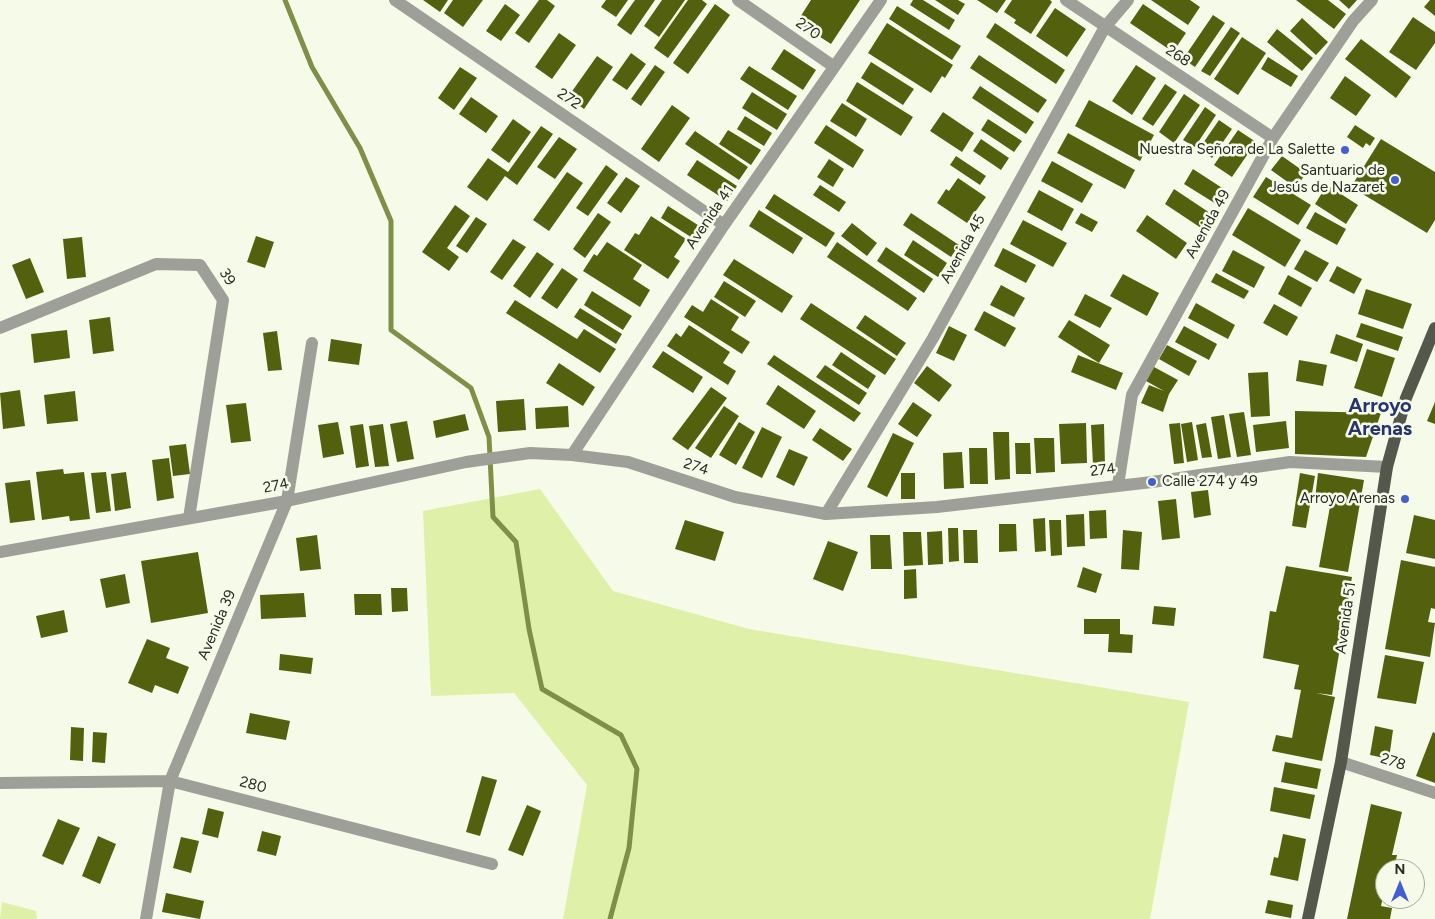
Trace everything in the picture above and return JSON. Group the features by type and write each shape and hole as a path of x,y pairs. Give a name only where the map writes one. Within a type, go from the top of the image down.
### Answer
{"main road":[{"name":"Avenida 51","path":"1308,919 1341,762 1387,467 1406,398 1435,328"}],"street":[{"name":"272","path":"395,0 724,225"},
{"name":"270","path":"738,0 833,66"},
{"name":"Avenida 41","path":"572,456 724,225 833,66 881,0"},
{"name":"268","path":"1066,0 1273,138"},
{"name":"Avenida 45","path":"826,514 933,338 1105,27 1128,0"},
{"name":"Avenida 49","path":"1118,485 1132,395 1273,138 1353,21 1372,0"},
{"name":"39","path":"0,328 156,264 200,265 223,300 189,518"},
{"name":"Avenida 39","path":"146,919 170,781 287,500 312,343"},
{"name":"274","path":"0,552 287,500 466,462 530,453 628,462 735,497 826,514 937,507 1290,462 1387,467"},
{"name":"278","path":"1341,762 1435,793"},
{"name":"280","path":"0,783 170,781 492,864"}],"green space":[{"path":"540,489 613,591 749,629 1189,702 1150,919 563,919 587,785 514,693 431,696 423,511"},
{"path":"2,902 36,911 37,919 0,919"}],"building":[{"path":"423,0 448,0 440,12"},
{"path":"453,0 483,0 463,27 444,13"},
{"path":"539,0 547,0 555,6 529,43 515,33"},
{"path":"606,0 628,0 616,17 601,7"},
{"path":"635,0 655,0 631,35 617,25"},
{"path":"662,0 685,0 659,37 644,26"},
{"path":"688,0 702,0 707,4 668,58 654,48"},
{"path":"811,0 860,0 831,44 797,22"},
{"path":"913,0 923,0 955,20 949,30 910,5"},
{"path":"935,0 958,0 965,4 958,15"},
{"path":"977,0 1006,0 997,13"},
{"path":"1012,0 1050,0 1052,2 1031,34 1014,23 1016,20 1004,12"},
{"path":"1151,0 1190,0 1200,7 1188,25"},
{"path":"1296,0 1328,0 1346,14 1334,29"},
{"path":"1339,0 1357,0 1349,9"},
{"path":"1430,0 1435,0 1435,16 1424,7"},
{"path":"505,4 520,15 501,41 486,31"},
{"path":"715,4 730,15 688,74 673,63"},
{"path":"1143,4 1186,33 1173,52 1130,23"},
{"path":"897,6 961,46 952,60 889,19"},
{"path":"1055,8 1086,29 1067,57 1036,36"},
{"path":"1213,15 1225,23 1195,67 1183,59"},
{"path":"1413,17 1435,32 1435,43 1416,70 1389,52"},
{"path":"1302,18 1328,42 1316,55 1290,31"},
{"path":"887,23 953,65 945,78 942,76 931,93 868,53"},
{"path":"995,23 1065,70 1056,84 986,37"},
{"path":"1231,27 1240,33 1210,76 1201,71"},
{"path":"1277,29 1313,58 1302,71 1267,42"},
{"path":"559,33 576,45 552,79 535,67"},
{"path":"1242,37 1266,53 1238,95 1214,79"},
{"path":"1361,39 1411,77 1396,98 1345,59"},
{"path":"784,49 816,70 803,90 771,69"},
{"path":"631,53 646,64 627,90 612,80"},
{"path":"979,55 1047,100 1038,113 970,68"},
{"path":"597,56 613,67 584,109 568,97"},
{"path":"1268,57 1298,76 1291,87 1261,69"},
{"path":"871,62 914,89 903,105 861,78"},
{"path":"655,65 665,72 641,106 631,99"},
{"path":"1136,65 1156,78 1132,115 1112,101"},
{"path":"749,66 797,96 788,110 740,79"},
{"path":"460,67 477,78 454,110 438,98"},
{"path":"1345,76 1371,95 1356,116 1330,98"},
{"path":"857,82 913,117 901,136 846,101"},
{"path":"1165,84 1177,92 1153,126 1142,119"},
{"path":"980,86 1034,122 1026,134 972,98"},
{"path":"752,92 787,114 777,130 742,108"},
{"path":"1184,94 1200,105 1174,143 1159,132"},
{"path":"471,97 498,116 486,133 459,114"},
{"path":"1089,100 1154,135 1140,161 1075,126"},
{"path":"842,103 867,119 856,137 830,121"},
{"path":"672,105 690,118 659,162 641,149"},
{"path":"1205,107 1216,115 1195,147 1183,140"},
{"path":"943,112 974,133 962,152 930,131"},
{"path":"745,116 772,133 764,146 737,129"},
{"path":"513,119 531,132 509,163 491,150"},
{"path":"988,119 1022,141 1014,152 981,130"},
{"path":"1219,120 1232,129 1212,158 1199,149"},
{"path":"826,125 864,150 853,168 814,143"},
{"path":"1355,125 1375,138 1370,146 1366,143 1363,148 1347,137"},
{"path":"541,126 553,134 517,185 505,176 487,201 467,187 488,158 508,172"},
{"path":"728,130 761,150 751,165 719,144"},
{"path":"1238,130 1256,142 1232,177 1214,165"},
{"path":"695,131 748,167 739,180 685,144"},
{"path":"1068,133 1135,170 1125,189 1057,153"},
{"path":"559,137 577,149 555,179 537,167"},
{"path":"981,139 1009,158 1001,170 973,151"},
{"name":"Santuario de Jesús de Nazaret","path":"1381,139 1435,172 1435,220 1427,233 1351,187"},
{"path":"956,156 986,176 980,185 950,165"},
{"path":"1282,156 1306,173 1296,188 1271,170"},
{"path":"829,159 844,169 833,187 817,177"},
{"path":"697,160 737,186 727,201 687,175"},
{"path":"1052,161 1093,184 1082,203 1041,181"},
{"path":"606,165 618,174 588,216 576,208"},
{"path":"1193,169 1230,193 1221,207 1184,184"},
{"path":"567,172 583,183 549,231 533,220"},
{"path":"626,177 640,186 621,213 607,203"},
{"path":"1266,177 1311,205 1298,225 1253,197"},
{"path":"958,178 986,197 967,223 937,203 946,189 949,191"},
{"path":"820,185 846,202 839,212 813,195"},
{"path":"1327,185 1358,205 1346,224 1315,204"},
{"path":"1174,189 1210,213 1201,228 1165,204"},
{"path":"1039,190 1074,209 1062,231 1027,212"},
{"path":"774,194 835,233 826,247 765,208"},
{"path":"455,205 470,216 447,248 459,257 449,271 422,252"},
{"path":"668,206 701,227 694,239 661,218"},
{"path":"1248,208 1301,240 1285,267 1232,235"},
{"path":"759,210 803,238 793,254 749,226"},
{"path":"1315,212 1346,229 1337,245 1306,228"},
{"path":"598,213 611,222 585,258 573,249"},
{"path":"911,213 959,245 951,257 903,225"},
{"path":"1081,213 1098,222 1092,232 1075,223"},
{"path":"1147,215 1187,243 1176,259 1136,231"},
{"path":"651,216 686,239 674,257 680,261 668,279 624,250 635,233 639,235"},
{"path":"476,217 487,224 467,253 456,246"},
{"path":"1023,220 1067,243 1053,267 1010,244"},
{"path":"852,223 877,243 867,256 841,236"},
{"path":"256,236 274,242 265,268 247,262"},
{"path":"82,237 86,277 67,279 63,239"},
{"path":"513,239 526,247 502,280 490,272"},
{"path":"913,240 947,263 938,277 904,255"},
{"path":"607,242 642,265 633,279 650,290 640,307 583,271 594,254 597,256"},
{"path":"837,242 917,298 908,311 827,257"},
{"path":"886,247 933,279 924,293 877,261"},
{"path":"1003,248 1036,265 1026,283 994,266"},
{"path":"1233,250 1265,267 1254,288 1222,271"},
{"path":"1305,250 1329,263 1317,282 1294,269"},
{"path":"537,252 554,264 530,298 513,286"},
{"path":"30,258 44,292 26,299 12,265"},
{"path":"734,259 793,296 782,313 723,275"},
{"path":"1337,266 1362,279 1354,294 1329,281"},
{"path":"562,268 578,279 557,309 541,298"},
{"path":"1216,273 1249,291 1244,299 1211,282"},
{"path":"1123,274 1159,293 1147,316 1110,296"},
{"path":"1288,275 1312,288 1301,307 1278,294"},
{"path":"724,281 756,301 745,317 714,297"},
{"path":"1001,285 1025,298 1014,317 990,305"},
{"path":"1366,289 1412,304 1403,329 1358,314"},
{"path":"592,291 632,316 623,330 584,305"},
{"path":"1085,294 1112,308 1100,328 1074,315"},
{"path":"711,299 739,317 731,330 750,342 742,354 684,317 692,305 703,312"},
{"path":"515,300 577,339 584,329 616,349 600,373 506,313"},
{"path":"811,303 896,359 885,375 800,319"},
{"path":"1196,303 1235,325 1228,339 1188,318"},
{"path":"1274,304 1298,317 1287,336 1263,323"},
{"path":"580,308 622,334 616,344 574,317"},
{"path":"984,311 1016,328 1005,347 974,330"},
{"path":"865,315 906,343 897,356 856,328"},
{"path":"110,317 114,351 93,354 89,320"},
{"path":"1069,320 1110,345 1099,363 1058,337"},
{"path":"1361,323 1403,337 1398,351 1356,337"},
{"path":"689,325 730,352 723,363 736,371 728,385 667,346 676,333 681,337"},
{"path":"949,326 967,335 954,361 936,353"},
{"path":"1184,326 1217,344 1209,360 1175,342"},
{"path":"67,330 70,358 34,363 31,334"},
{"path":"277,331 282,370 268,371 263,333"},
{"path":"1336,334 1363,344 1357,362 1330,353"},
{"path":"331,339 362,344 359,365 328,361"},
{"path":"1167,345 1197,361 1189,376 1159,359"},
{"path":"1367,349 1395,358 1382,397 1354,388"},
{"path":"663,351 703,377 693,393 652,367"},
{"path":"841,352 876,376 868,389 832,365"},
{"path":"774,355 861,413 854,422 767,364"},
{"path":"1078,355 1123,373 1116,390 1071,372"},
{"path":"1299,360 1327,365 1323,386 1296,381"},
{"path":"559,363 595,387 583,406 546,383"},
{"path":"825,365 867,393 859,405 816,377"},
{"path":"927,366 952,385 939,402 914,383"},
{"path":"1154,367 1178,380 1169,394 1163,412 1141,403 1149,385 1164,391 1146,381"},
{"path":"1268,372 1270,416 1251,417 1248,373"},
{"path":"778,385 816,411 804,429 766,404"},
{"path":"711,387 727,398 688,450 672,439"},
{"path":"20,390 25,426 3,429 0,393"},
{"path":"75,391 78,421 47,424 44,395"},
{"path":"524,399 526,430 498,432 496,401"},
{"path":"913,402 932,415 917,437 898,424"},
{"path":"1435,402 1435,424 1427,421"},
{"path":"246,403 251,441 231,443 226,405"},
{"path":"568,406 569,427 536,429 535,408"},
{"path":"724,406 739,416 711,458 695,448"},
{"path":"1295,411 1381,413 1366,457 1295,454"},
{"path":"1244,412 1251,455 1237,457 1229,414"},
{"path":"465,414 469,430 436,438 433,421"},
{"path":"1224,415 1231,457 1218,459 1211,417"},
{"path":"407,421 414,459 397,462 390,424"},
{"path":"1286,421 1289,448 1256,452 1253,425"},
{"path":"338,422 344,454 323,458 318,425"},
{"path":"739,422 755,432 736,465 719,455"},
{"path":"1192,422 1198,460 1187,462 1181,424"},
{"path":"1086,423 1087,463 1061,464 1059,424"},
{"path":"1180,423 1184,463 1174,464 1169,424"},
{"path":"1206,423 1212,457 1202,458 1196,425"},
{"path":"363,424 369,466 356,468 350,426"},
{"path":"383,424 389,466 375,467 369,426"},
{"path":"1104,424 1105,465 1093,465 1091,425"},
{"path":"762,427 782,437 762,478 742,468"},
{"path":"820,428 852,449 843,461 812,440"},
{"path":"993,432 1009,432 1010,479 995,480"},
{"path":"893,433 914,443 887,497 867,487"},
{"path":"1034,438 1054,438 1055,472 1036,473"},
{"path":"1015,443 1030,443 1031,474 1016,474"},
{"path":"186,444 190,474 173,476 169,446"},
{"path":"969,448 987,448 988,484 970,484"},
{"path":"789,449 808,457 794,486 776,477"},
{"path":"962,452 964,488 944,489 943,453"},
{"path":"169,458 174,498 157,501 152,460"},
{"path":"63,469 64,474 84,472 90,519 70,521 69,516 42,520 36,472"},
{"path":"106,472 111,511 96,513 91,473"},
{"path":"126,472 131,508 115,511 111,474"},
{"path":"901,473 915,473 915,499 901,499"},
{"path":"1300,473 1315,476 1306,528 1292,526"},
{"path":"1318,473 1364,480 1348,572 1319,567 1331,501 1315,499"},
{"path":"30,480 35,520 10,523 5,483"},
{"path":"1208,490 1211,515 1194,518 1191,492"},
{"path":"1176,499 1180,538 1162,540 1158,501"},
{"path":"1106,510 1107,538 1090,539 1089,511"},
{"path":"1084,514 1085,546 1067,547 1066,515"},
{"path":"1414,515 1435,520 1435,559 1406,553"},
{"path":"1045,518 1046,551 1035,552 1033,519"},
{"path":"685,520 724,532 715,561 675,549"},
{"path":"1049,520 1061,520 1062,555 1051,556"},
{"path":"999,524 1016,524 1017,551 999,552"},
{"path":"948,528 958,528 959,561 949,562"},
{"path":"963,530 977,530 978,563 964,563"},
{"path":"1123,530 1142,532 1139,570 1121,569"},
{"path":"942,531 943,564 928,565 927,532"},
{"path":"903,532 921,532 923,565 904,566"},
{"path":"317,535 321,569 300,571 296,538"},
{"path":"870,535 890,535 892,569 871,569"},
{"path":"828,541 858,552 843,591 813,579"},
{"path":"198,552 208,613 151,623 141,561"},
{"path":"1401,560 1435,567 1435,609 1431,608 1428,622 1435,623 1430,657 1385,649"},
{"path":"1286,566 1352,577 1332,695 1316,693 1335,697 1322,761 1272,751 1276,735 1292,738 1301,690 1294,689 1299,665 1263,658 1270,611 1276,612"},
{"path":"1083,567 1102,574 1096,593 1077,587"},
{"path":"916,569 917,598 904,599 904,570"},
{"path":"125,574 130,603 106,608 100,579"},
{"path":"391,588 407,588 408,611 392,612"},
{"path":"304,593 306,617 261,619 260,595"},
{"path":"354,594 381,594 382,615 355,615"},
{"path":"1154,606 1176,608 1174,626 1152,624"},
{"path":"64,610 68,632 41,638 36,616"},
{"path":"1084,619 1120,619 1120,634 1133,635 1132,653 1108,652 1109,634 1084,634"},
{"path":"147,639 170,648 166,658 189,667 178,694 155,685 152,693 128,683"},
{"path":"280,654 313,658 311,674 279,670"},
{"path":"1385,655 1424,662 1416,704 1377,698"},
{"path":"250,713 290,721 286,740 246,733"},
{"path":"1375,726 1393,730 1389,759 1370,755"},
{"path":"71,727 84,728 83,761 70,760"},
{"path":"93,732 107,733 105,763 92,762"},
{"path":"1433,732 1435,733 1435,783 1416,776"},
{"path":"1285,762 1321,769 1317,789 1281,782"},
{"path":"482,776 497,780 480,836 466,832"},
{"path":"1274,787 1315,795 1310,819 1270,811"},
{"path":"1371,804 1402,812 1392,855 1397,855 1396,859 1375,859 1375,909 1392,909 1390,919 1347,919"},
{"path":"527,805 541,811 523,856 508,850"},
{"path":"208,808 224,812 218,838 202,834"},
{"path":"58,819 80,828 63,865 42,856"},
{"path":"262,831 281,836 276,856 257,851"},
{"path":"1283,834 1306,839 1298,881 1270,875 1274,857 1278,858"},
{"path":"98,836 116,844 100,884 82,876"},
{"path":"181,837 199,841 191,873 173,868"},
{"path":"166,893 204,901 200,919 162,912"},
{"path":"1268,900 1293,905 1291,918 1265,913"}],"waterway":[{"path":"285,0 312,67 360,148 391,221 391,330 471,388 489,437 493,517 516,542 529,629 542,689 621,735 637,769 629,848 610,919"}],"place":[{"name":"Nuestra Señora de La Salette","path":"1345,150"},
{"name":"Santuario de Jesús de Nazaret","path":"1395,180"},
{"name":"Calle 274 y 49","path":"1152,482"},
{"name":"Arroyo Arenas","path":"1405,499"}],"district":[{"name":"Arroyo Arenas","path":"1380,418"}]}
